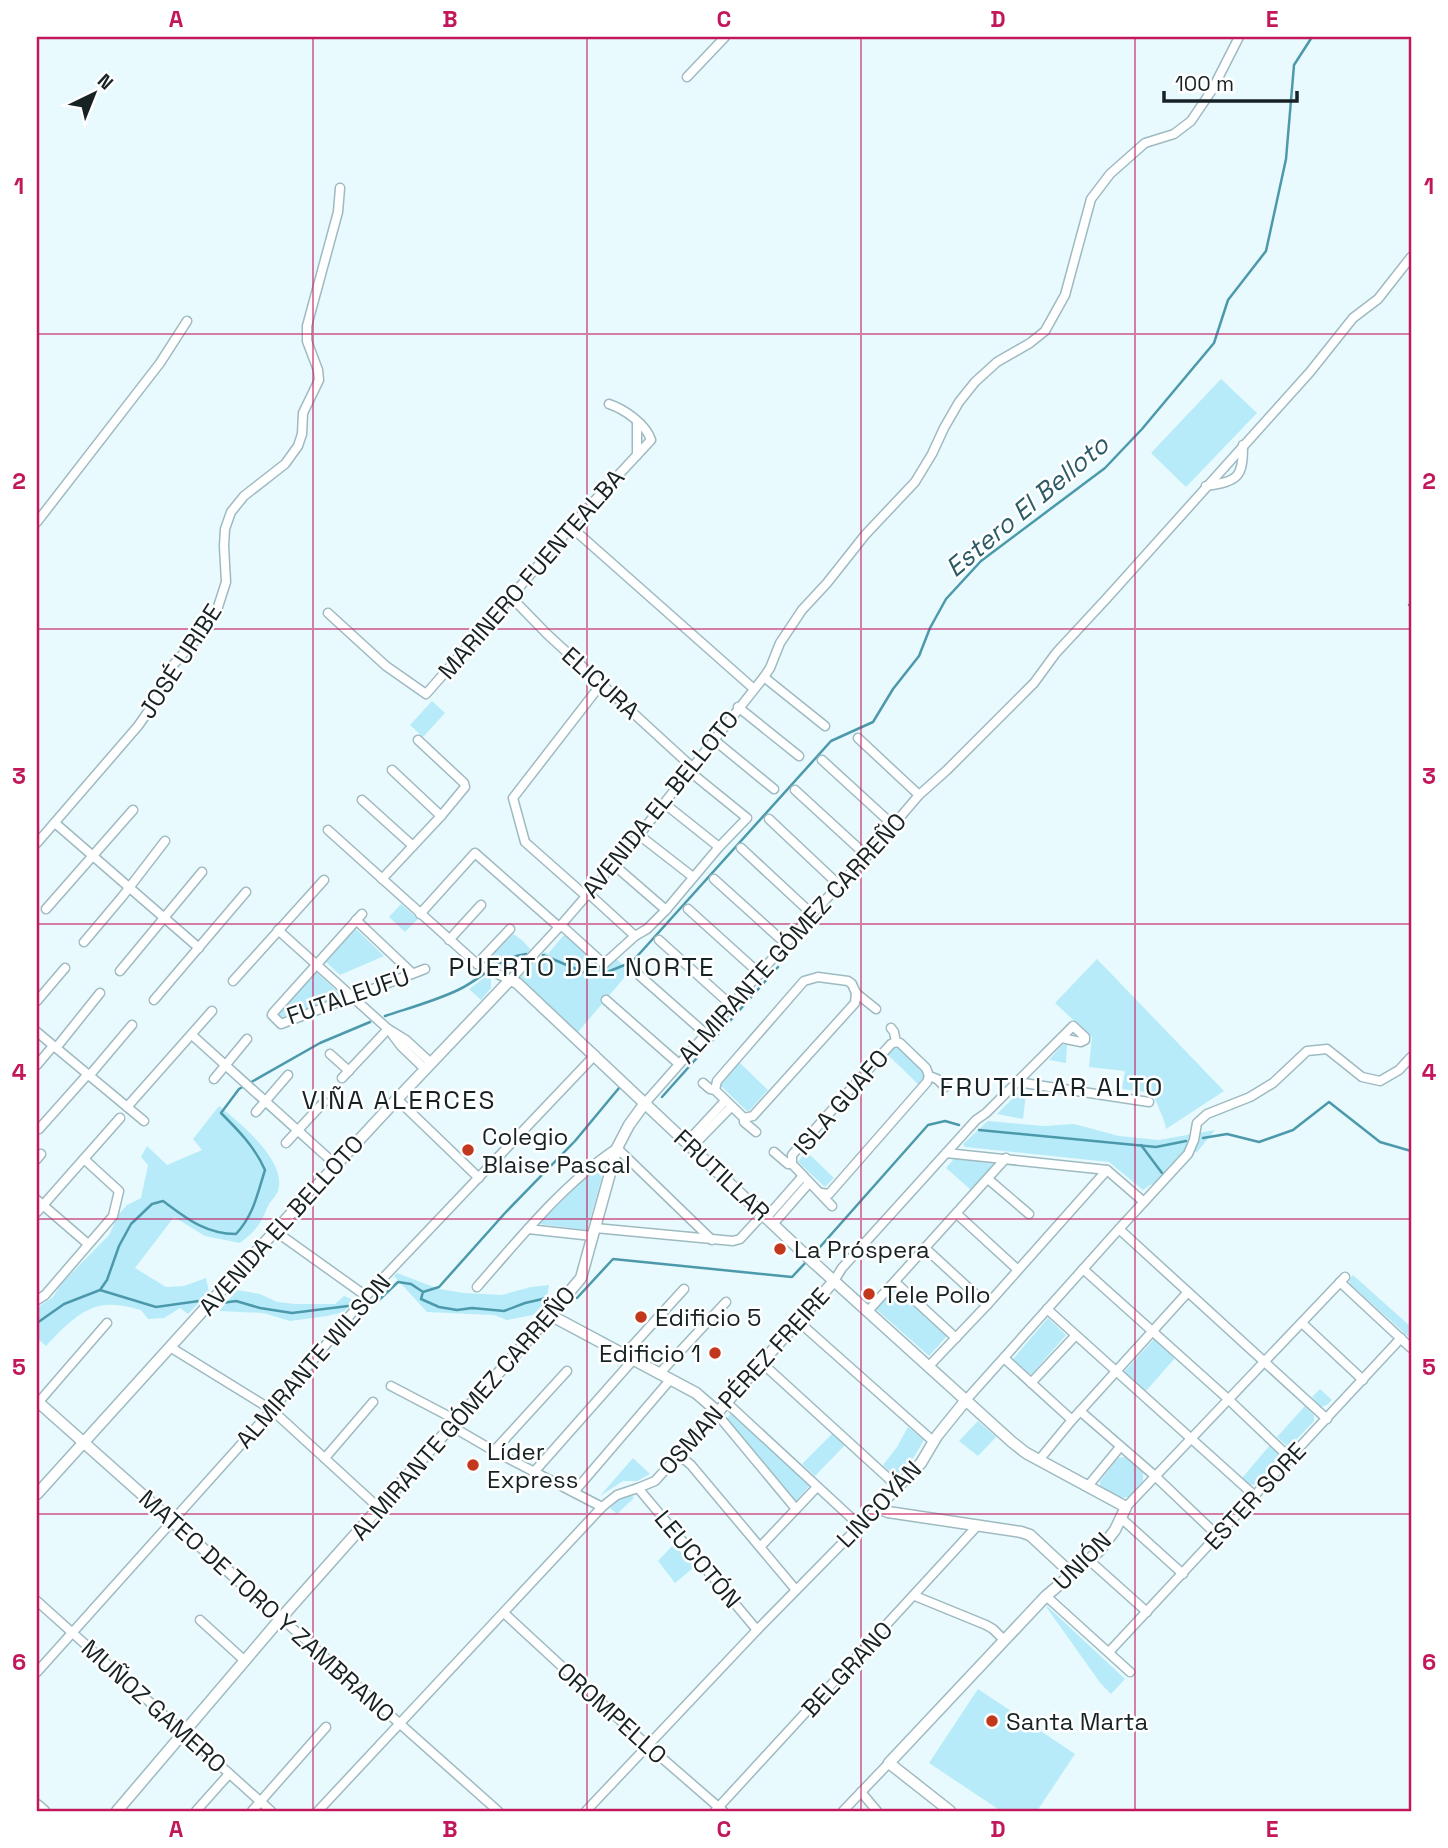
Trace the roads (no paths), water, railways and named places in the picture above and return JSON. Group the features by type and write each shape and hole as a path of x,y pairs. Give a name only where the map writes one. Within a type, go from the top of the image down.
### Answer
{"street":[{"path":"687,77 725,37"},
{"name":"AVENIDA EL BELLOTO","path":"37,1494 275,1231 560,926 639,835 764,677 780,643 802,610 865,535 915,482 959,402 975,382 998,362 1045,331 1065,295 1091,199 1110,174 1145,143 1174,135 1191,121 1212,90 1238,38"},
{"name":"JOSÉ URIBE","path":"37,844 138,726 152,706 173,665 203,632 217,610 226,582 224,537 231,512 244,496 285,464 298,446 302,434 303,413 319,380 307,341 307,326 338,212 340,188"},
{"name":"ALMIRANTE GÓMEZ CARREÑO","path":"117,1811 281,1618 581,1278 617,1147 645,1103 919,795 1034,683 1056,653 1310,372 1353,318 1378,299 1411,257"},
{"path":"37,520 146,381 187,321"},
{"path":"609,404 624,409 637,422"},
{"name":"MARINERO FUENTEALBA","path":"328,613 386,666 426,694 571,527 651,440 649,433 637,422"},
{"name":"MARINERO FUENTEALBA","path":"637,422 637,455"},
{"path":"1206,486 1227,483 1239,475 1243,465 1243,445"},
{"path":"571,527 754,689"},
{"name":"ELICURA","path":"511,597 690,769 747,818 719,847"},
{"path":"764,677 825,726"},
{"path":"602,683 513,798 525,842 635,936"},
{"path":"738,707 799,756"},
{"path":"858,738 919,795"},
{"path":"382,879 441,816 465,785 418,740"},
{"path":"713,740 774,789"},
{"path":"822,760 893,825"},
{"path":"392,770 441,816"},
{"path":"795,790 867,856"},
{"path":"362,800 413,846"},
{"path":"421,914 475,853 604,964 666,910 719,847 665,803"},
{"path":"46,909 133,810"},
{"path":"769,819 839,885"},
{"path":"55,823 199,948"},
{"name":"FRUTILLAR","path":"328,830 449,940 485,968 517,983 801,1251 1026,1453 1126,1507"},
{"path":"639,835 694,877"},
{"path":"84,942 165,841"},
{"path":"741,848 812,914"},
{"path":"614,864 666,910"},
{"path":"120,971 202,872"},
{"path":"714,879 786,944"},
{"path":"233,981 324,880"},
{"path":"154,1000 246,892"},
{"path":"449,940 481,905"},
{"path":"688,909 760,974"},
{"path":"316,963 359,917 412,973"},
{"path":"485,968 510,929"},
{"path":"278,930 388,1029 401,1046 428,1066"},
{"path":"659,940 731,1005"},
{"name":"FUTALEUFÚ","path":"316,963 272,1016 281,1024 425,969"},
{"path":"37,1001 65,968"},
{"path":"639,975 706,1034"},
{"path":"715,1090 717,1081 804,981 818,977 848,981 856,993 876,1009"},
{"path":"37,1065 100,993"},
{"path":"744,1118 753,1116 855,1003 856,993"},
{"path":"606,1000 679,1065"},
{"path":"127,1107 212,1011"},
{"path":"39,1129 132,1025"},
{"name":"OSMAN PÉREZ FREIRE","path":"318,1811 602,1507 617,1495 638,1489 654,1480 679,1455 976,1120 1073,1026 1085,1037 1084,1042 1061,1038"},
{"path":"821,1193 829,1194 927,1082 929,1076 926,1068 896,1042 891,1028"},
{"path":"331,1054 345,1075 388,1029"},
{"path":"37,1032 144,1121"},
{"path":"192,1035 336,1165"},
{"path":"214,1079 247,1039"},
{"name":"ISLA GUAFO","path":"792,1164 792,1155 891,1044 896,1042"},
{"name":"LINCOYÁN","path":"586,1811 757,1630 921,1463 945,1424 1188,1154 1197,1123 1207,1114 1250,1097 1273,1083 1307,1051 1327,1049 1362,1077 1380,1081 1399,1070 1411,1057"},
{"name":"ALMIRANTE WILSON","path":"37,1672 271,1410 366,1296 595,1055"},
{"path":"256,1112 288,1075"},
{"path":"929,1076 945,1087"},
{"path":"1017,1082 1149,1102"},
{"path":"703,1083 715,1090 755,1132"},
{"path":"397,1099 479,1178"},
{"path":"286,1143 324,1102"},
{"path":"689,1145 728,1104"},
{"path":"88,1244 39,1206 120,1118"},
{"path":"477,1287 528,1229 592,1164 617,1147 712,1240"},
{"path":"774,1152 788,1164 792,1164 832,1206"},
{"path":"946,1153 1107,1170 1144,1202"},
{"path":"868,1311 1006,1158"},
{"path":"37,1300 45,1295 113,1216 119,1191 83,1159"},
{"path":"929,1366 1107,1170"},
{"path":"988,1179 1029,1214"},
{"path":"528,1229 733,1241 767,1219 806,1180"},
{"path":"957,1214 1017,1269"},
{"path":"1119,1228 1327,1419"},
{"path":"275,1231 366,1296"},
{"path":"925,1248 987,1304"},
{"path":"1083,1269 1290,1458"},
{"name":"UNIÓN","path":"843,1811 1046,1596 1090,1561 1108,1541 1126,1507 1343,1279 1401,1338"},
{"path":"895,1282 956,1338"},
{"path":"534,1472 684,1289"},
{"path":"1039,1460 1188,1292"},
{"path":"659,1374 726,1302"},
{"path":"1047,1310 1255,1496"},
{"path":"550,1315 696,1393 718,1413 796,1509"},
{"path":"799,1322 933,1441"},
{"path":"37,1403 107,1323"},
{"path":"1302,1323 1363,1380"},
{"path":"1031,1383 1075,1336"},
{"path":"1401,1338 1411,1348"},
{"name":"ESTER SORE","path":"1109,1652 1401,1338"},
{"path":"170,1347 271,1410 379,1508"},
{"path":"1004,1358 1072,1420"},
{"path":"762,1363 898,1487"},
{"path":"494,1451 567,1371"},
{"path":"573,1492 670,1380"},
{"path":"391,1386 454,1423 494,1451 602,1507"},
{"path":"325,1458 373,1402"},
{"name":"MATEO DE TORO Y ZAMBRANO","path":"37,1403 498,1811"},
{"path":"727,1403 859,1525"},
{"path":"1080,1411 1155,1476 1218,1536"},
{"path":"1088,1486 1121,1447"},
{"path":"679,1455 691,1465 796,1590"},
{"path":"761,1546 817,1487"},
{"name":"LEUCOTÓN","path":"638,1489 757,1630"},
{"path":"877,1508 1030,1535 1072,1574"},
{"path":"1121,1518 1183,1574"},
{"name":"BELGRANO","path":"719,1810 978,1525"},
{"path":"1090,1561 1147,1612"},
{"path":"915,1596 986,1625 1004,1640"},
{"path":"1046,1596 1130,1672"},
{"name":"MUÑOZ GAMERO","path":"37,1601 271,1811"},
{"name":"OROMPELLO","path":"503,1613 719,1810"},
{"path":"200,1620 245,1661"},
{"path":"252,1811 326,1727"},
{"path":"889,1763 950,1811"},
{"path":"196,1811 229,1774"},
{"path":"861,1792 877,1811"},
{"path":"37,1804 44,1811"}],"waterway":[{"name":"Estero El Belloto","path":"543,955 595,977 632,962 831,741 873,722 893,689 919,656 946,599 981,561 1105,468 1142,429 1214,343 1228,300 1266,251 1286,159 1294,65 1312,37"},
{"name":"Estero El Belloto","path":"385,1016 449,994 507,959 526,954"},
{"path":"662,1097 778,967"},
{"name":"Estero El Belloto","path":"37,1323 64,1304 100,1290 131,1224 152,1204 163,1201 205,1228 236,1234 251,1212 265,1170 251,1146 221,1113 239,1089 320,1043 370,1022"},
{"path":"423,1292 439,1287 505,1213 575,1141 619,1088"},
{"path":"1203,1138 1227,1134 1259,1142 1293,1130 1329,1102 1380,1142 1411,1151"},
{"path":"812,1256 928,1125 945,1121 959,1125"},
{"path":"979,1130 1156,1147 1186,1141"},
{"path":"1141,1145 1162,1173"},
{"path":"577,1298 613,1259 792,1277 807,1261"},
{"path":"368,1305 379,1300 398,1282 411,1284 423,1292 421,1299 439,1307 457,1310 472,1308 504,1311 547,1298"},
{"path":"100,1290 156,1307 199,1301"},
{"path":"222,1303 236,1301 292,1313 348,1306"}],"place":[{"name":"Colegio Blaise Pascal","path":"468,1150"},
{"name":"La Próspera","path":"780,1249"},
{"name":"Tele Pollo","path":"869,1294"},
{"name":"Edificio 5","path":"641,1317"},
{"name":"Edificio 1","path":"715,1353"},
{"name":"Líder Express","path":"473,1465"},
{"name":"Santa Marta","path":"992,1721"}],"district":[{"name":"PUERTO DEL NORTE","path":"582,967"},
{"name":"FRUTILLAR ALTO","path":"1052,1087"},
{"name":"VIÑA ALERCES","path":"399,1100"}]}
